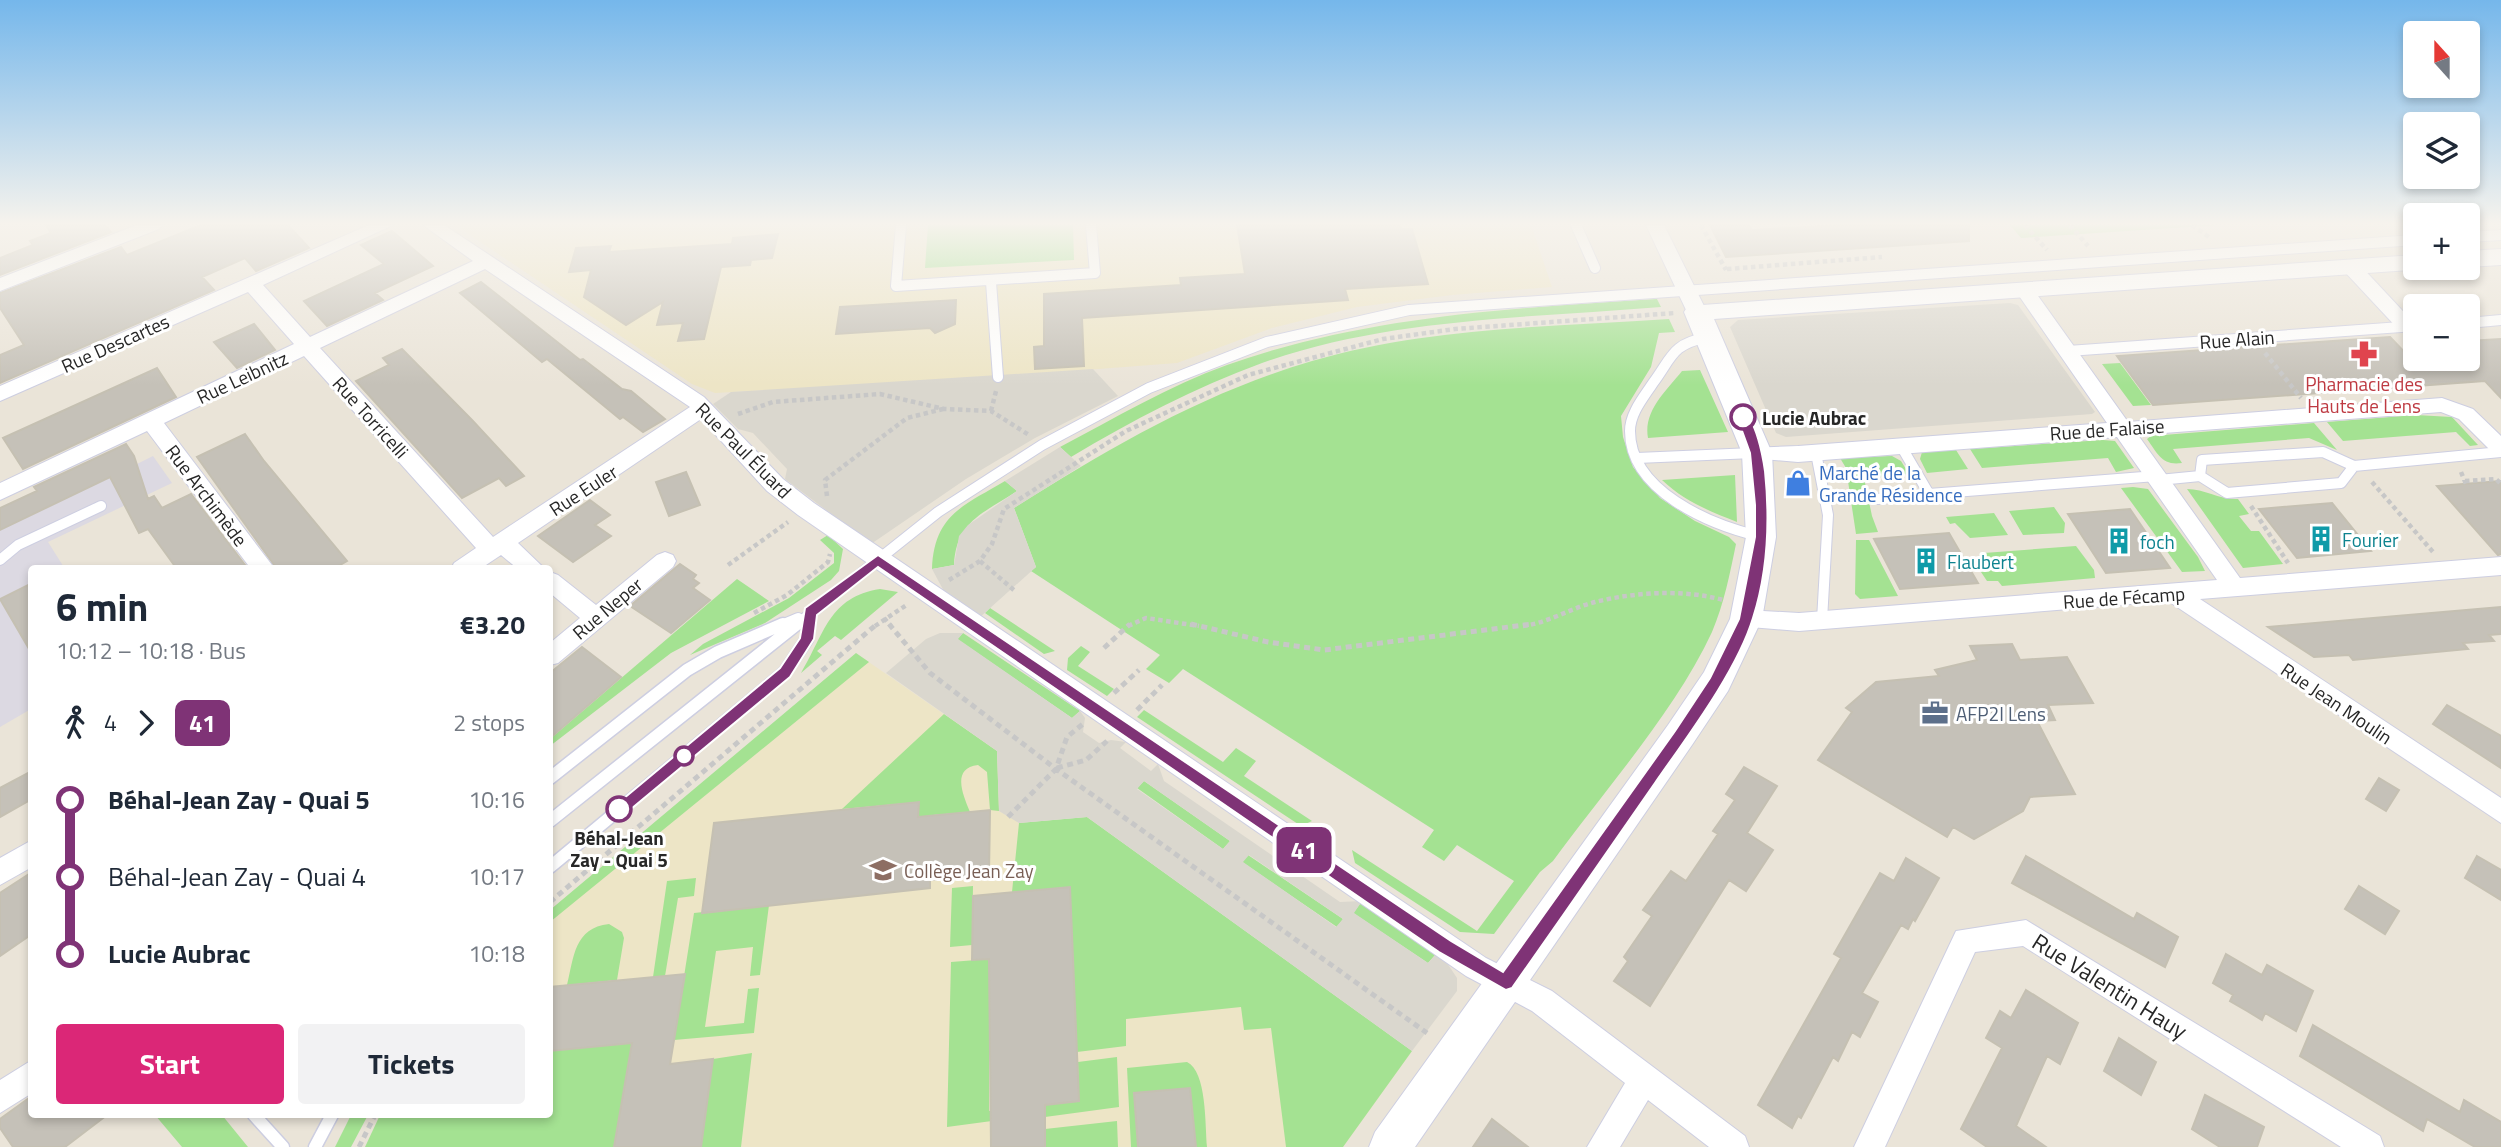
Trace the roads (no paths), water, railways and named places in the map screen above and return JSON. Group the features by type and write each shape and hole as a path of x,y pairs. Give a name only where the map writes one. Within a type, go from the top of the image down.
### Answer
{"street":[{"path":"0,285 17,279"},
{"name":"Rue Descartes","path":"0,394 263,279"},
{"name":"Rue Leibnitz","path":"0,492 450,279"},
{"name":"Rue Paul Éluard","path":"510,279 702,408 775,485 798,515 878,560 1434,939 1542,1001 1734,1147"},
{"path":"1390,1147 1680,736 1716,681 1748,613 1761,537 1756,453 1720,363 1680,279"},
{"path":"1696,313 2187,279"},
{"path":"2363,279 2403,319"},
{"name":"Rue Torricelli","path":"251,284 496,547 527,565"},
{"path":"2024,290 2235,588"},
{"name":"Rue de Falaise","path":"1756,453 1816,453 2428,405 2457,409 2475,421 2501,451"},
{"name":"Rue Euler","path":"468,565 678,427 702,408"},
{"name":"Rue Archimède","path":"151,421 261,565"},
{"name":"Rue Neper","path":"553,654 665,561"},
{"name":"Rue de Fécamp","path":"1748,613 1785,623 2501,566"},
{"path":"553,583 596,618"},
{"name":"Rue Jean Moulin","path":"2173,593 2501,812"},
{"path":"0,873 28,855"},
{"name":"Rue Valentin Hauy","path":"1869,1147 1966,940 2026,933 2369,1147"},
{"path":"0,1098 28,1078"},
{"path":"1602,1147 1644,1080"}],"lane":[{"path":"897,279 896,286 1031,279"},
{"path":"1761,537 1740,533 1670,498 1637,458 1629,432 1634,411 1696,313 1735,287 1858,279"},
{"path":"991,282 998,377"},
{"path":"553,819 939,512 1042,445 1149,388 1266,342 1409,310 1696,313"},
{"path":"2480,322 2501,320"},
{"name":"Rue Alain","path":"2068,351 2403,328"},
{"path":"1901,446 1929,494"},
{"path":"2200,476 2202,460 2323,452 2354,466 2501,451"},
{"path":"1637,458 1756,453"},
{"path":"1816,453 1824,476 1830,523 1822,620"},
{"path":"1878,499 2200,476 2227,493 2340,483 2354,466"},
{"path":"0,560 18,545 101,506"},
{"path":"553,776 687,670 718,652 810,612"},
{"path":"553,865 785,673 807,639 810,612"},
{"path":"257,1118 283,1147"},
{"path":"315,1147 330,1118"}],"place":[{"name":"Pharmacie des Hauts de Lens","path":"2364,354"},
{"name":"Lucie Aubrac","path":"1743,417"},
{"name":"Marché de la Grande Résidence","path":"1798,483"},
{"name":"Fourier","path":"2321,539"},
{"name":"foch","path":"2119,541"},
{"name":"Flaubert","path":"1926,561"},
{"name":"AFP2I Lens","path":"1935,713"},
{"name":"Béhal-Jean Zay - Quai 5","path":"619,809"},
{"name":"Collège Jean Zay","path":"883,870"}]}
